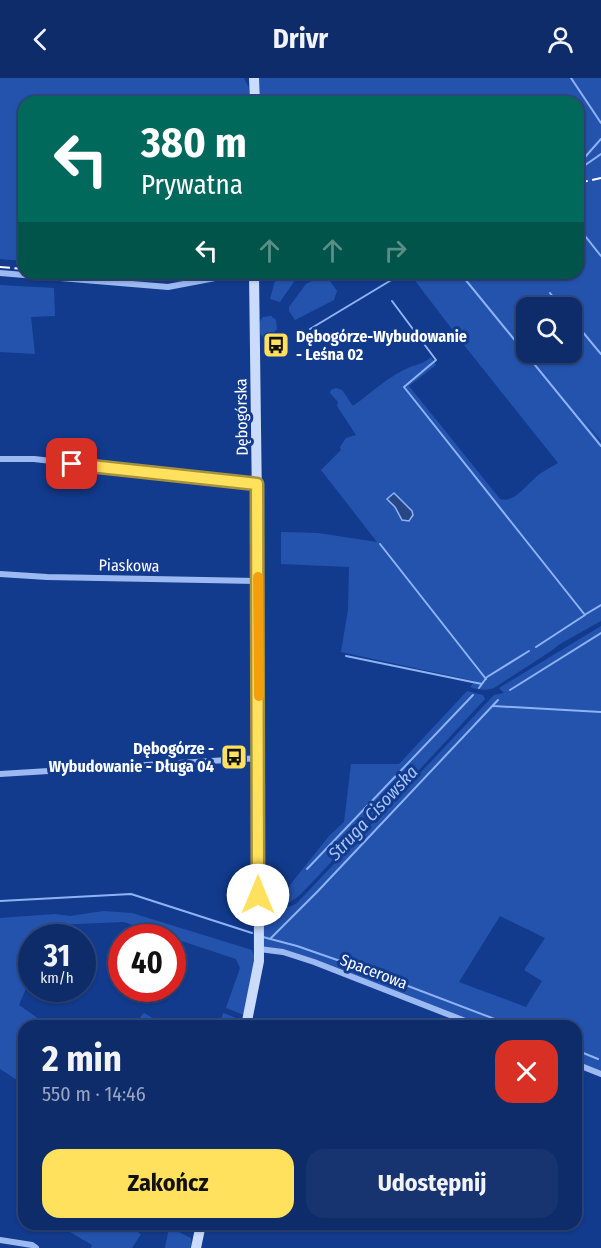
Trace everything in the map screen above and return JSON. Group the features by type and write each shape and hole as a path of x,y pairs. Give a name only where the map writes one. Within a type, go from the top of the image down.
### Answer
{"street":[{"path":"254,78 255,96"},
{"path":"0,273 18,274"},
{"path":"72,279 168,287 210,279"},
{"name":"Dębogórska","path":"247,1020 257,978 259,949 254,279"},
{"path":"0,459 34,459 257,484"},
{"name":"Piaskowa","path":"0,574 258,581"},
{"path":"0,774 259,758"},
{"name":"Spacerowa","path":"259,949 283,952 314,962 463,1020"},
{"path":"582,1066 601,1074"},
{"path":"196,1248 200,1230"},
{"path":"0,1240 32,1245 36,1248"}],"shaded area":[{"path":"0,78 244,78 249,88 249,96 18,96 18,260 0,259"},
{"path":"259,78 601,78 601,441 581,417 601,443 601,621 560,644 494,688 485,690 470,687 475,681 341,652 348,610 349,567 281,564 281,532 318,533 377,542 321,470 341,450 340,447 346,438 356,435 337,406 338,402 330,393 331,390 336,388 342,390 353,406 395,375 431,357 436,365 409,386 500,499 514,497 538,475 558,463 414,279 584,279 584,96 260,96"},
{"path":"275,279 296,279 280,302 270,299"},
{"path":"316,279 328,279 337,291 334,300 295,320 289,307 306,284"},
{"path":"0,285 54,288 55,316 31,317 35,354 0,352"},
{"path":"271,316 276,320 277,329 270,336 263,337 260,334 259,322 263,317"},
{"path":"394,493 412,511 413,515 409,521 402,520 395,507 387,499"},
{"path":"601,626 601,1071 582,1063 582,1020 470,1020 283,949 263,947 263,915 297,903 494,695 504,693 499,688","holes":["500,916 545,938 524,970 542,981 526,1007 459,982"]},
{"path":"467,691 483,695 485,699 408,782 384,803 301,894 280,905 265,901 266,898 282,895 329,836 344,822 351,764 399,764"},
{"path":"103,911 132,913 168,924 124,922 18,924 18,1002 40,1020 18,1020 18,1081 0,1069 0,918 55,914 70,916"},
{"path":"186,930 252,950 255,958 244,1015 226,1008 240,968 236,959 186,942"},
{"path":"144,1013 156,1020 140,1020"},
{"path":"223,1013 237,1020 221,1020"},
{"path":"71,1230 135,1230 141,1234 132,1248 91,1248 92,1245 70,1232"},
{"path":"168,1230 175,1230 191,1238 192,1248 165,1248"}],"waterway":[{"path":"571,78 583,96"},
{"path":"584,98 601,123"},
{"path":"584,158 601,139"},
{"path":"584,166 601,154"},
{"path":"584,235 601,256"},
{"path":"310,329 393,279"},
{"path":"465,279 601,446"},
{"path":"550,293 553,297"},
{"path":"392,301 436,360 404,387 585,615 536,647"},
{"path":"582,331 601,354"},
{"path":"380,544 486,679"},
{"path":"586,614 601,605"},
{"name":"Struga Cisowska","path":"510,690 601,633"},
{"path":"479,688 487,677 529,651"},
{"path":"346,656 482,684"},
{"path":"307,869 473,695"},
{"name":"Struga Cisowska","path":"270,939 498,700"},
{"path":"493,706 601,712"},
{"name":"Struga Cisowska","path":"0,901 131,894 252,933"},
{"path":"263,937 297,946 366,970 497,1020"},
{"path":"582,1052 598,1059"}],"railway":[{"path":"584,182 601,178"},
{"path":"0,267 18,268"}],"slow traffic":[{"path":"258,577 259,696"}],"place":[{"name":"Dębogórze-Wybudowanie - Leśna 02","path":"276,345"},
{"name":"Dębogórze - Wybudowanie - Długa 04","path":"234,757"}],"route":[{"path":"72,464 257,484 258,895"}]}
